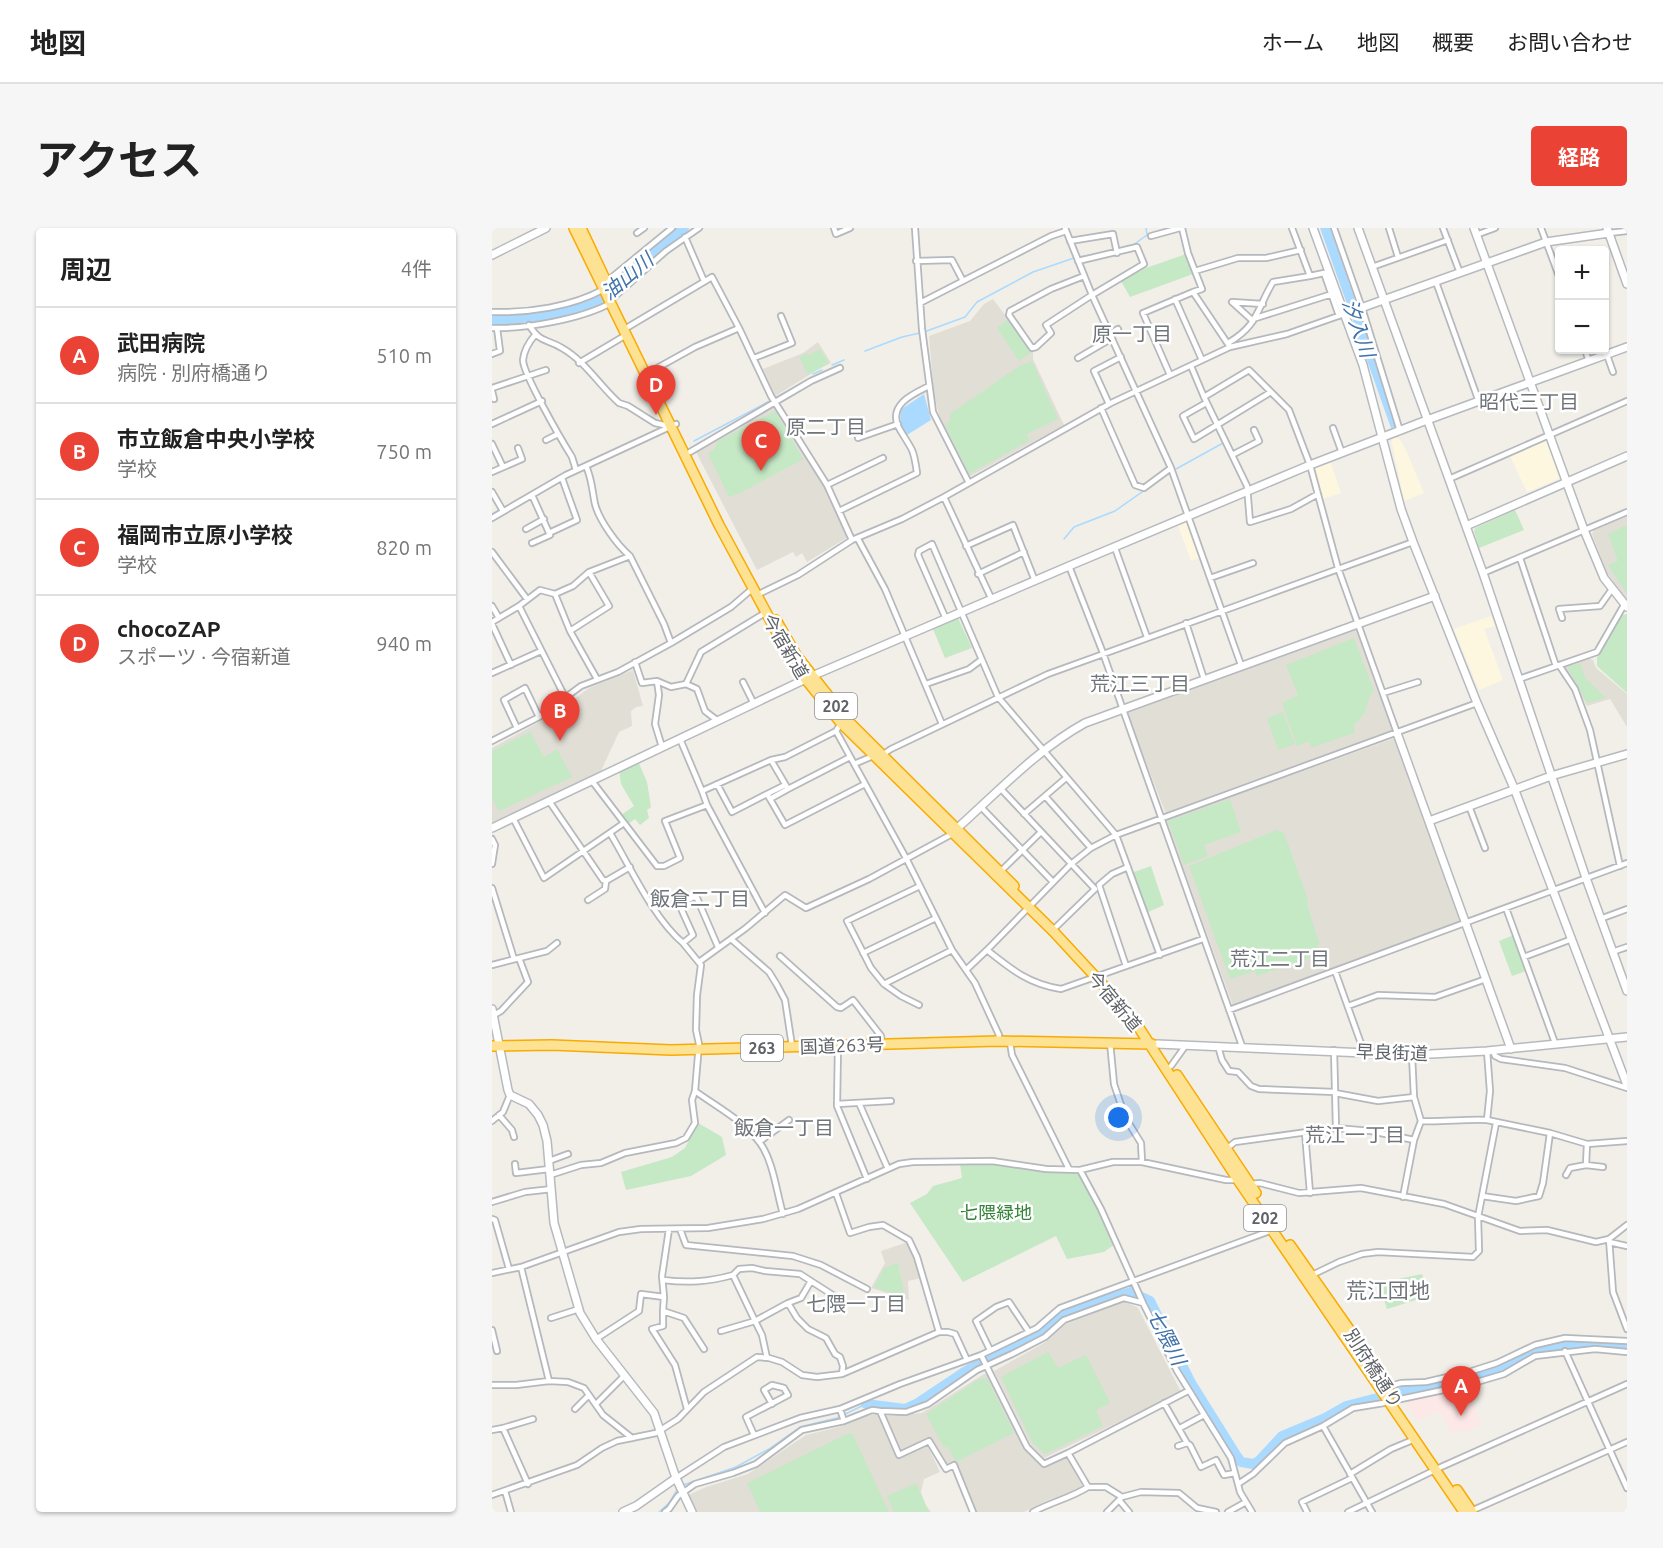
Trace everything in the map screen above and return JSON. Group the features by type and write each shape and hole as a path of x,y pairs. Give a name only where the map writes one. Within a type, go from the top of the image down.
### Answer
{"highway":[{"name":"今宿新道","path":"574,228 607,284"},
{"name":"今宿新道","path":"581,228 627,331 757,591 838,727 877,756"},
{"name":"今宿新道","path":"627,331 650,372 673,425 690,452 757,591 765,613 809,678 877,756 955,831 1131,1009 1153,1044"},
{"name":"今宿新道","path":"955,831 1000,872 1029,905 1056,927 1099,976"},
{"name":"国道263号","path":"495,1046 552,1045 699,1049 998,1041 1153,1044"},
{"name":"別府橋通り","path":"1153,1044 1171,1066 1223,1151"},
{"name":"別府橋通り","path":"1153,1044 1275,1229 1469,1512"},
{"name":"別府橋通り","path":"1275,1229 1312,1275 1384,1389"},
{"name":"別府橋通り","path":"1392,1401 1415,1439 1438,1468"}],"street":[{"path":"492,255 546,228"},
{"path":"637,233 644,228"},
{"path":"492,312 513,313 589,298 672,228"},
{"path":"492,354 500,351 495,328 529,325 580,315 614,298 666,251 699,228"},
{"path":"834,228 836,234 850,228"},
{"path":"915,228 922,329 933,412 969,483"},
{"path":"1150,236 1181,228 1202,289 1143,313 1170,375"},
{"path":"1292,228 1310,276"},
{"path":"1313,228 1341,315"},
{"path":"1334,228 1362,308 1400,431"},
{"path":"1358,228 1483,573 1586,879 1627,989"},
{"path":"1389,228 1398,257"},
{"path":"1443,228 1460,273"},
{"path":"1496,228 1475,231 1584,530 1604,578 1626,606 1597,652 1519,679"},
{"path":"1541,228 1555,266"},
{"path":"920,303 1066,229 1092,295 1171,468 1241,665"},
{"path":"1229,345 1287,334 1546,242 1608,231 1627,231"},
{"path":"1608,231 1627,284"},
{"path":"1070,241 1113,234 1116,251"},
{"path":"686,237 704,281"},
{"path":"1372,267 1448,240"},
{"path":"1077,258 1137,247 1144,264 1046,325 1051,333 1032,348 1010,315 1010,311 1031,298 1084,276"},
{"path":"1195,271 1238,258 1266,258 1300,250"},
{"path":"916,261 952,260 963,281"},
{"path":"492,741 539,717 581,686 618,672 757,591 798,575 855,539 902,519 1101,408 1191,366 1229,345 1254,320 1273,282 1324,273 1363,365 1401,509 1413,542 1477,703 1514,788 1627,1087"},
{"path":"579,363 712,277 771,396 827,485 839,511 885,590 942,724"},
{"path":"1436,282 1479,402"},
{"path":"1193,292 1229,345"},
{"path":"1254,320 1332,294"},
{"path":"1175,299 1202,360"},
{"path":"1254,320 1232,302 1263,304"},
{"path":"754,358 792,343 781,316"},
{"path":"529,325 535,335 545,342 562,347 620,403 655,423 673,425"},
{"path":"650,372 695,347 739,328"},
{"path":"1078,358 1119,329"},
{"path":"535,335 527,345 523,361 528,376 572,457 576,470"},
{"path":"492,828 809,678 1069,566 1310,465 1627,347"},
{"path":"1586,354 1589,361"},
{"path":"1607,355 1612,372"},
{"path":"1109,404 1094,371 1121,357"},
{"path":"1191,366 1247,486 1250,522 1291,509 1318,494"},
{"path":"690,452 811,381 840,368"},
{"path":"494,399 492,390 546,370"},
{"path":"1271,392 1194,439 1182,416 1249,370 1271,392 1289,410 1310,465 1338,568 1511,1049"},
{"path":"839,511 917,473 913,452 897,424 896,413 907,397 929,386"},
{"path":"492,423 542,401"},
{"path":"1449,479 1627,401"},
{"path":"1101,408 1135,485 1144,488 1171,468"},
{"path":"858,438 897,424"},
{"path":"492,518 562,477 673,425"},
{"path":"1333,428 1342,453"},
{"path":"1232,455 1259,441 1254,430"},
{"path":"546,440 558,434"},
{"path":"492,444 503,467"},
{"path":"492,472 522,459 518,448"},
{"path":"1466,526 1627,456"},
{"path":"827,485 883,458"},
{"path":"586,466 592,478 600,519 630,556 671,643"},
{"path":"532,543 550,536 549,533 577,520 562,477"},
{"path":"492,492 503,512"},
{"path":"532,495 549,533"},
{"path":"944,497 992,600"},
{"path":"1483,573 1627,512"},
{"path":"526,529 543,519"},
{"path":"966,546 1013,525 1035,581"},
{"path":"854,764 877,756 1048,674 1413,542"},
{"path":"946,619 918,555 920,551 932,544 998,697 1116,836 1160,955"},
{"path":"1115,548 1147,637"},
{"path":"492,552 527,599"},
{"path":"978,574 1024,552"},
{"path":"511,665 492,623 540,590 555,594 573,586 589,572 630,556"},
{"path":"1520,558 1558,665 1582,704 1598,762 1620,866"},
{"path":"1210,578 1253,563"},
{"path":"1069,566 1103,653 1242,1046"},
{"path":"570,631 609,606 589,572"},
{"path":"1562,618 1559,609 1600,606 1612,589"},
{"path":"555,594 570,631 597,679"},
{"path":"699,962 765,913 785,895 806,908 869,879 955,831 1043,751 1085,723 1435,596"},
{"path":"492,606 499,618"},
{"path":"519,606 566,699"},
{"path":"686,684 701,652 765,613"},
{"path":"1186,623 1204,679"},
{"path":"492,673 542,651"},
{"path":"926,684 969,669 981,660"},
{"path":"635,662 642,683 657,681 672,687 686,684 697,689 705,711 718,721"},
{"path":"657,681 659,695 655,724 662,747"},
{"path":"743,682 754,704"},
{"path":"1383,693 1418,682"},
{"path":"518,728 504,700 525,688 539,717"},
{"path":"966,970 1071,864 1091,848 1160,819 1477,703"},
{"path":"702,791 771,760 785,757 838,727 850,757 906,858 952,950 975,983 999,1035 998,1041"},
{"path":"680,739 707,805 765,913"},
{"path":"1429,821 1514,788 1627,754"},
{"path":"717,784 732,812 769,797 850,757"},
{"path":"771,760 786,787"},
{"path":"1024,814 1066,778"},
{"path":"592,781 657,866 664,866 680,858 664,821 707,805"},
{"path":"769,797 785,825 865,784"},
{"path":"1001,789 1071,864 1097,887 1126,966"},
{"path":"1045,796 1091,848"},
{"path":"549,801 603,880 606,881"},
{"path":"1469,806 1485,848"},
{"path":"981,807 1053,882"},
{"path":"513,818 544,878 624,823"},
{"path":"515,1164 516,1173 550,1172 602,1163 625,1153 676,1143 686,1138 695,1123 692,1100 696,1091 699,1049 696,1022 701,965 674,935 649,900 610,832"},
{"path":"1000,872 1041,832"},
{"path":"492,839 495,845 492,864"},
{"path":"1229,1010 1627,863"},
{"path":"588,900 604,889 606,881 630,867"},
{"path":"1056,927 1112,874 1128,867"},
{"path":"919,1005 884,984 871,968 847,921 920,886"},
{"path":"492,888 528,982 501,1011 493,1015 495,1046 510,1095 503,1112 492,1121"},
{"path":"683,943 693,935 679,904 694,897 697,898 718,947"},
{"path":"1506,908 1554,1043"},
{"path":"1600,918 1627,909"},
{"path":"863,953 936,918"},
{"path":"731,939 769,972 777,985 784,1000 792,1047"},
{"path":"987,950 1017,974 1041,986 1061,989 1203,939"},
{"path":"1524,957 1572,939"},
{"path":"492,965 547,951 557,943"},
{"path":"1612,952 1627,947"},
{"path":"884,984 952,950"},
{"path":"780,956 837,1007 841,1008 853,1000 881,1036 882,1044"},
{"path":"1335,971 1364,1052"},
{"path":"1348,1006 1378,995 1435,997 1486,979"},
{"name":"早良街道","path":"1153,1044 1412,1055 1490,1051 1627,1037"},
{"path":"1009,1041 1012,1055 1070,1169"},
{"path":"1110,1042 1114,1084 1125,1118 1141,1143 1142,1162"},
{"path":"1171,1066 1186,1045"},
{"path":"838,1046 837,1104 867,1179"},
{"path":"1218,1046 1229,1071 1238,1072 1251,1086 1259,1089 1335,1092 1378,1101 1414,1096"},
{"path":"1334,1050 1336,1128"},
{"path":"1490,1051 1501,1059 1565,1068 1627,1087"},
{"path":"1487,1120 1490,1051"},
{"path":"1403,1197 1414,1140 1421,1121 1414,1096 1412,1055"},
{"path":"696,1091 747,1128 759,1142 767,1156 783,1214"},
{"path":"510,1095 529,1104 538,1115 545,1133 554,1223 579,1309 596,1339 654,1413 677,1479 692,1512"},
{"path":"837,1104 891,1101"},
{"path":"860,1103 888,1169"},
{"path":"500,1115 512,1130 514,1137"},
{"path":"759,1142 789,1120"},
{"path":"1421,1121 1487,1120 1550,1133 1587,1144 1627,1141"},
{"path":"1312,1275 1339,1262 1362,1254 1378,1252 1473,1257 1479,1251 1478,1217 1496,1123"},
{"path":"1223,1151 1235,1142 1336,1128 1371,1131 1414,1140"},
{"path":"1305,1133 1310,1193"},
{"path":"1482,1196 1516,1201 1539,1196 1550,1133"},
{"path":"1586,1165 1587,1144"},
{"path":"549,1161 568,1154"},
{"path":"492,1273 520,1267 619,1232 708,1228 783,1214 899,1164 913,1162 992,1161 1080,1170 1113,1162 1142,1162 1226,1180 1260,1183 1299,1193 1361,1188 1444,1204 1520,1232 1547,1230 1596,1242 1609,1240 1627,1246"},
{"path":"1566,1175 1570,1168 1586,1165 1603,1167"},
{"path":"1080,1170 1188,1391 1231,1458 1238,1484 1252,1512"},
{"path":"492,1202 525,1192 552,1189"},
{"path":"836,1193 850,1233 883,1225 909,1240 917,1257 939,1332"},
{"path":"492,1219 495,1220 509,1269"},
{"path":"1609,1240 1626,1227"},
{"path":"669,1229 663,1280 663,1326 652,1329 675,1365 687,1409"},
{"path":"680,1229 686,1245 793,1256 821,1265 867,1289"},
{"path":"665,1512 682,1492 695,1484 756,1464 802,1430 842,1415 900,1384 981,1355 1037,1328 1060,1308 1275,1229"},
{"path":"1609,1240 1613,1292 1627,1329"},
{"path":"520,1267 549,1381"},
{"path":"663,1280 692,1283 711,1281 733,1275 739,1269 752,1268 800,1274 842,1300"},
{"path":"733,1275 762,1335 767,1358"},
{"path":"721,1331 755,1321 801,1298 811,1281"},
{"path":"596,1339 639,1311 641,1294 664,1297"},
{"path":"623,1512 636,1506 724,1447 800,1419 872,1410 906,1412 928,1404 977,1370 1045,1337 1064,1320 1124,1298 1142,1300"},
{"path":"990,1350 976,1322 1009,1302 1029,1332"},
{"path":"788,1304 808,1329 826,1338 835,1354 840,1357 843,1366 842,1374"},
{"path":"551,1318 579,1309"},
{"path":"663,1311 684,1317 704,1349"},
{"path":"492,1330 497,1351"},
{"path":"492,1496 577,1465 617,1441 657,1433 678,1419 704,1392 746,1362 757,1357 782,1362 802,1375 817,1377 842,1374 939,1332 948,1332 955,1334 967,1360"},
{"path":"1384,1389 1401,1383 1426,1382 1469,1372 1497,1363 1535,1344 1565,1340 1627,1341"},
{"path":"1238,1484 1253,1474 1285,1443 1323,1426 1353,1408 1467,1385 1504,1374 1535,1356 1565,1350 1595,1349 1627,1352"},
{"path":"1565,1350 1627,1488"},
{"path":"981,1355 1028,1447 1044,1464 1188,1391"},
{"path":"596,1404 625,1375"},
{"path":"492,1385 549,1381 568,1382 584,1388 603,1415 632,1438"},
{"path":"1348,1512 1438,1468 1627,1384"},
{"path":"754,1435 746,1418 772,1404 788,1395 784,1388 772,1385 764,1390 772,1404"},
{"path":"575,1409 589,1395"},
{"path":"1164,1403 1201,1467 1216,1460 1224,1475 1235,1473"},
{"path":"880,1411 900,1455 929,1440 946,1468 954,1465 973,1512"},
{"path":"1180,1428 1204,1415"},
{"path":"492,1430 533,1419"},
{"path":"1323,1426 1372,1512"},
{"path":"503,1428 528,1484"},
{"path":"1308,1512 1302,1502 1351,1476 1391,1449 1415,1439"},
{"path":"1469,1512 1627,1442"},
{"path":"1178,1446 1187,1443"},
{"path":"1068,1453 1088,1487"},
{"path":"1033,1512 1050,1503 1077,1494 1088,1487 1106,1487 1120,1498 1129,1512"},
{"path":"505,1491 511,1512"},
{"path":"1107,1512 1120,1498 1141,1492 1179,1493 1197,1508 1216,1512"},
{"path":"1228,1512 1246,1502"}],"shaded area":[{"path":"993,299 1033,352 1033,359 1064,425 969,477 940,418 934,395 929,336 970,321 984,304"},
{"path":"818,342 831,363 775,395 763,369 803,353"},
{"path":"774,406 827,490 848,537 807,562 802,553 796,557 793,552 757,570 696,452"},
{"path":"1393,438 1399,438 1406,450 1424,493 1404,501 1392,443"},
{"path":"1548,439 1563,477 1527,492 1510,456"},
{"path":"1330,461 1341,493 1322,499 1314,469 1315,466"},
{"path":"1627,516 1627,600 1607,573 1592,534 1594,530"},
{"path":"1188,522 1201,557 1191,561 1178,525"},
{"path":"1491,616 1495,626 1484,629 1503,680 1479,690 1454,629"},
{"path":"1356,629 1392,730 1166,814 1126,711"},
{"path":"1587,658 1593,660 1596,668 1627,694 1627,727 1610,699 1587,706 1565,668 1565,666"},
{"path":"633,670 643,706 631,711 632,726 619,732 601,771 492,823 492,748 557,712 589,688"},
{"path":"1395,738 1462,922 1233,1006 1166,820"},
{"path":"908,1242 921,1278 908,1281 909,1300 871,1288 885,1263 881,1251"},
{"path":"1125,1301 1138,1308 1181,1392 1044,1458 1031,1445 994,1371 1044,1343 1066,1324"},
{"path":"987,1374 1023,1445 1045,1468 1067,1458 1082,1485 1081,1488 1024,1512 976,1512 956,1462 945,1464 930,1439 903,1452 900,1451 885,1416 922,1413"},
{"path":"1466,1388 1482,1424 1462,1433 1461,1430 1452,1434 1440,1411 1418,1421 1406,1403 1412,1400"},
{"path":"878,1414 898,1459 927,1444 940,1472 924,1479 921,1492 931,1512 696,1512 688,1495 748,1474 806,1435 839,1427 861,1417"}],"green space":[{"path":"1186,254 1193,274 1130,297 1121,281 1146,268"},
{"path":"1009,319 1032,352 1019,361 997,328"},
{"path":"820,349 829,363 808,375 799,357"},
{"path":"1032,361 1058,419 1027,434 1029,441 969,474 945,425 950,422 950,414 1021,365"},
{"path":"775,411 803,459 729,497 708,454 715,448 718,441"},
{"path":"1515,510 1524,530 1479,548 1475,528"},
{"path":"1627,525 1627,594 1608,565 1618,561 1608,534"},
{"path":"1627,614 1627,693 1597,666 1597,658 1622,615"},
{"path":"958,618 972,648 945,658 933,629"},
{"path":"1354,638 1374,691 1371,693 1364,714 1354,725 1354,733 1311,748 1309,741 1297,746 1282,703 1298,695 1286,665"},
{"path":"1580,663 1586,679 1606,698 1587,703 1567,667"},
{"path":"1283,712 1295,744 1278,750 1267,718"},
{"path":"530,732 544,757 557,749 572,777 499,811 492,799 492,751"},
{"path":"638,761 647,782 651,807 647,810 649,818 640,825 635,819 628,824 621,815 634,806 621,784 619,769"},
{"path":"1230,799 1241,832 1204,845 1208,856 1184,865 1168,821"},
{"path":"1277,830 1284,833 1308,900 1307,904 1319,943 1315,956 1257,976 1255,971 1230,979 1189,866"},
{"path":"1151,866 1164,905 1146,913 1131,873"},
{"path":"1514,935 1526,971 1512,976 1499,941"},
{"path":"698,1123 722,1137 726,1155 691,1176 626,1190 621,1172 672,1157 685,1148"},
{"name":"七隈緑地","path":"960,1164 1078,1171 1115,1244 1104,1252 1067,1259 1056,1236 963,1282 910,1203 927,1194 933,1186 962,1178"},
{"path":"898,1263 905,1298 874,1287 884,1268"},
{"path":"1422,1274 1429,1296 1387,1309 1379,1283"},
{"path":"1048,1352 1058,1368 1086,1355 1110,1403 1096,1410 1103,1426 1045,1454 1032,1442 1001,1377"},
{"path":"987,1378 1014,1433 958,1461 955,1460 947,1446 944,1448 926,1414 979,1379"},
{"path":"849,1433 853,1435 889,1512 760,1512 747,1483"},
{"path":"916,1483 929,1512 894,1512 887,1496"}],"water":[{"name":"汐入川","path":"1320,228 1330,228 1361,317 1395,427 1391,428"},
{"path":"924,394 931,420 907,435 901,425 900,410"}],"waterway":[{"name":"油山川","path":"492,320 548,315 591,305 611,292 684,228"},
{"path":"1117,250 1133,245 1147,235 1146,228"},
{"path":"1079,257 1107,252"},
{"path":"924,332 965,317 977,302 1033,272 1074,258"},
{"path":"865,351 920,333"},
{"path":"832,365 844,360"},
{"path":"813,374 822,370"},
{"path":"775,398 786,392"},
{"path":"694,441 770,401"},
{"path":"1176,469 1223,443"},
{"path":"1064,539 1074,527 1115,511 1169,473"},
{"name":"七隈川","path":"866,1404 905,1409 966,1371 1042,1332 1061,1316 1131,1292 1150,1301 1191,1383 1236,1455 1241,1462 1253,1464 1259,1461 1282,1436 1325,1418 1346,1406 1401,1392 1476,1378 1532,1351 1545,1348 1571,1344 1627,1346"},
{"name":"七隈川","path":"683,1485 736,1467 769,1449 800,1427 837,1418 866,1404"},
{"name":"七隈川","path":"659,1512 669,1503 677,1490"}],"place":[{"name":"chocoZAP","path":"656,415"},
{"name":"福岡市立原小学校","path":"761,471"},
{"name":"市立飯倉中央小学校","path":"560,741"},
{"name":"武田病院","path":"1461,1416"}],"district":[{"name":"原一丁目","path":"1132,333"},
{"name":"昭代三丁目","path":"1529,401"},
{"name":"原二丁目","path":"826,426"},
{"name":"荒江三丁目","path":"1140,683"},
{"name":"飯倉二丁目","path":"700,898"},
{"name":"荒江二丁目","path":"1280,958"},
{"name":"飯倉一丁目","path":"784,1127"},
{"name":"荒江一丁目","path":"1355,1134"},
{"name":"荒江団地","path":"1388,1290"},
{"name":"七隈一丁目","path":"856,1303"}]}
